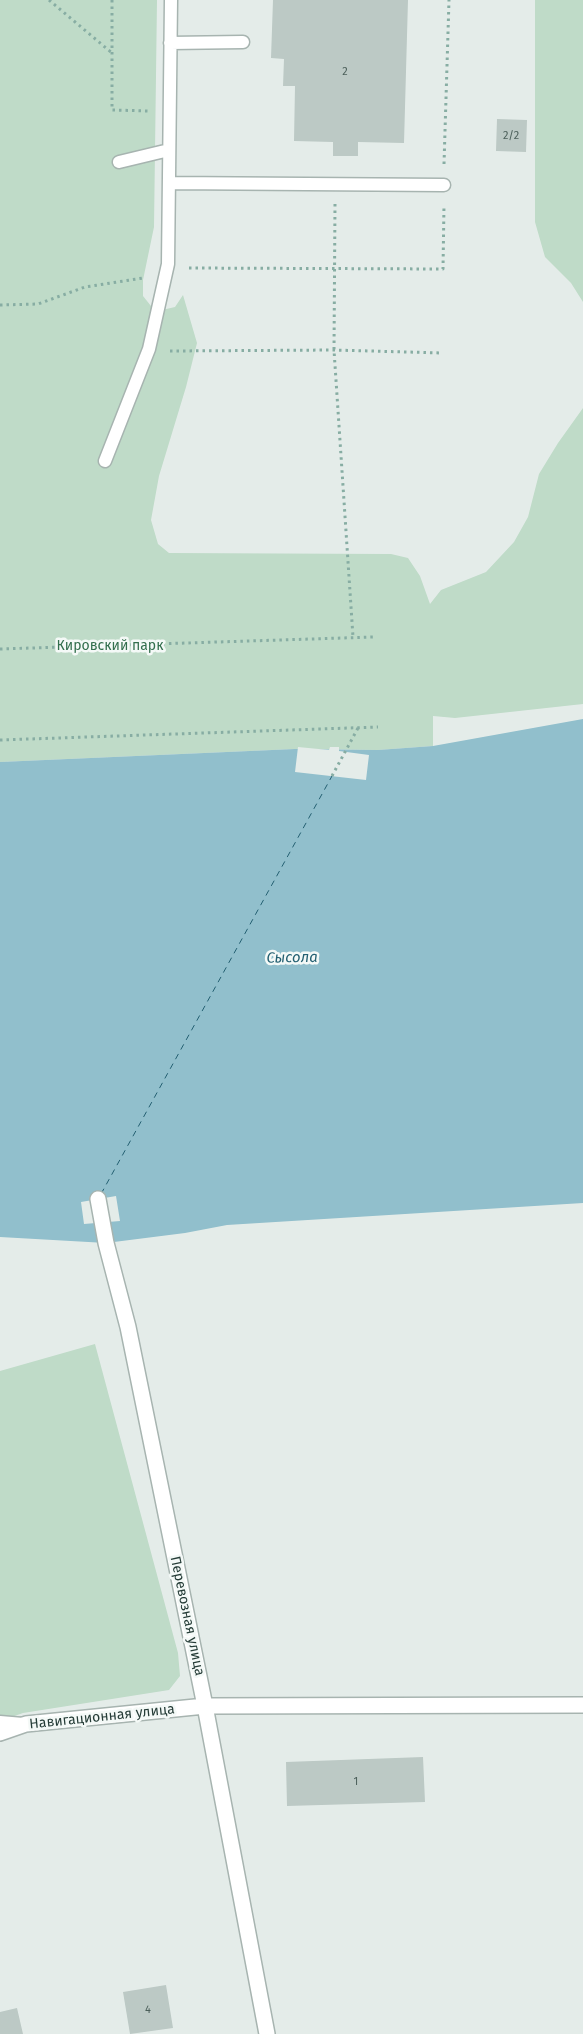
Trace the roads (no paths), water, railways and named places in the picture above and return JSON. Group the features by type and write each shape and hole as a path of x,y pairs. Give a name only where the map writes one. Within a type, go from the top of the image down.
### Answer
{"street":[{"name":"Перевозная улица","path":"98,1199 106,1243 128,1327 205,1706 267,2034"},
{"name":"Навигационная улица","path":"0,1733 26,1724 205,1706 583,1706"}],"lane":[{"path":"105,460 149,350 168,264 171,0"},
{"path":"170,43 243,42"},
{"path":"119,162 169,150"},
{"path":"169,182 444,185"},
{"path":"0,1722 26,1724"}],"water":[{"name":"Сысола","path":"583,719 583,1203 227,1225 185,1233 106,1243 0,1237 0,762 295,749 378,750 433,746"}],"park label":[{"name":"Кировский парк","path":"110,646"}]}
